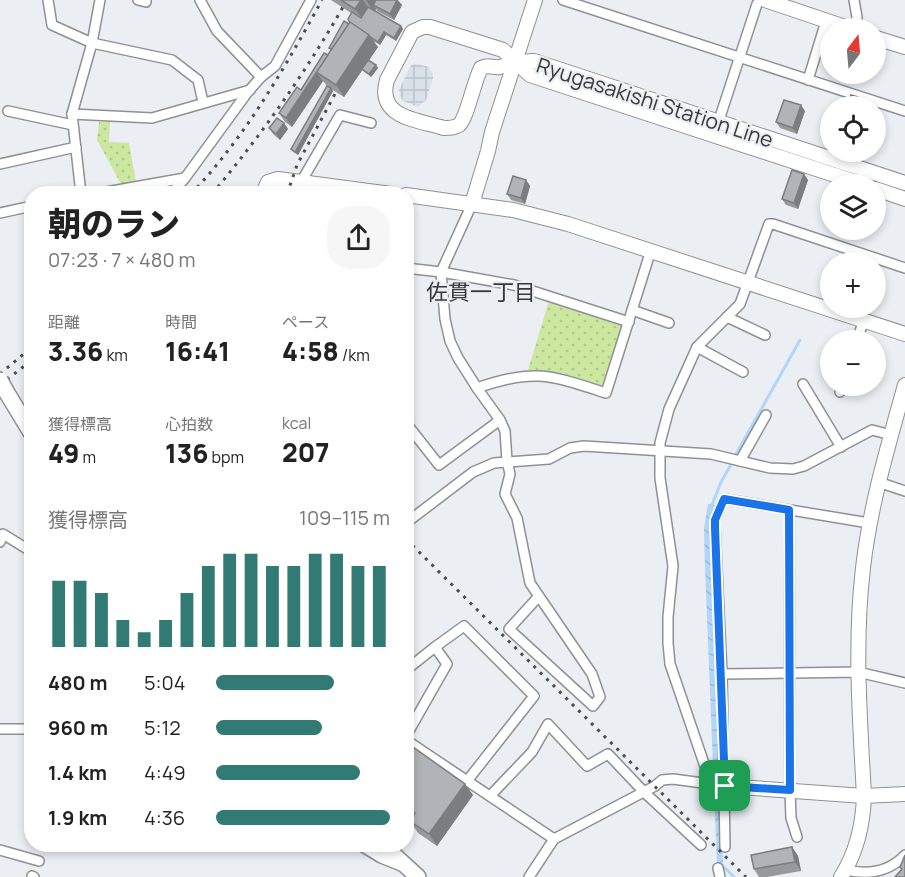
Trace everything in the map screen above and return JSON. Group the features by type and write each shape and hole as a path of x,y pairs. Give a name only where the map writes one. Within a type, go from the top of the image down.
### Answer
{"main road":[{"path":"3,386 24,421"},
{"path":"391,852 414,873"}],"street":[{"path":"48,0 52,25 92,43 172,60 198,80 203,102"},
{"path":"80,186 72,114 92,43 100,0"},
{"path":"138,0 146,2 146,0"},
{"path":"200,0 217,31 261,76"},
{"path":"178,186 261,76 275,66 312,0"},
{"path":"535,0 492,132 472,204 441,272 444,319 458,358 505,431 510,474 505,494 517,518 530,582 592,674 600,697 593,706 509,629 539,596"},
{"path":"563,0 905,111"},
{"path":"854,0 857,18"},
{"path":"721,114 739,57 761,2 820,19"},
{"path":"423,27 430,27 503,50 515,62 497,68 489,65 481,68 462,121 455,127 444,128 397,114 387,103 384,89 387,80 412,32 423,27"},
{"path":"808,80 820,41"},
{"path":"886,41 905,47"},
{"name":"Ryugasakishi Station Line","path":"515,62 534,61 905,183"},
{"name":"Ryugasakishi Station Line","path":"515,62 530,75 832,174"},
{"path":"72,114 152,118 250,90"},
{"path":"8,111 73,125"},
{"path":"301,186 340,115 371,123"},
{"path":"0,164 76,147"},
{"path":"140,186 185,178"},
{"path":"265,186 273,179 294,186"},
{"path":"886,192 905,199"},
{"path":"414,196 540,216 606,235 905,334"},
{"path":"0,213 24,208"},
{"path":"719,785 670,664 668,617 673,566 660,478 662,434 669,409 697,347 740,304 769,224 905,268"},
{"path":"477,388 508,378 539,374 557,377 606,393 651,250"},
{"path":"414,269 513,285 629,322"},
{"path":"632,310 669,323"},
{"path":"727,317 765,335"},
{"path":"860,330 864,320"},
{"path":"697,347 742,372"},
{"path":"803,384 841,447"},
{"path":"905,386 869,523 860,602 858,672 864,796 861,831 843,873 878,871 898,862 905,855"},
{"path":"740,461 766,415"},
{"path":"414,433 439,465 500,420"},
{"path":"414,517 473,472 494,463 549,459 570,448 584,446 711,454 770,468 793,469 804,466 872,430 891,435"},
{"path":"878,482 905,491"},
{"path":"725,847 719,785 722,674 715,528 715,520 724,499 869,523"},
{"path":"789,510 790,818 797,837"},
{"path":"0,542 3,534 24,547"},
{"path":"414,664 464,626 534,696 467,781"},
{"path":"414,724 447,664 435,647"},
{"path":"722,674 858,672 905,683"},
{"path":"490,796 532,752 548,724 587,766 608,754 644,792 701,845"},
{"path":"0,729 24,729"},
{"path":"414,744 554,839"},
{"path":"529,877 554,839 667,779 864,796 905,795"},
{"path":"0,850 39,861"},
{"path":"371,852 414,873"}],"shaded area":[{"path":"411,65 429,67 433,73 426,100 418,107 403,101 399,90"}],"green space":[{"path":"99,122 110,122 109,142 129,143 136,182 121,184 97,140"},
{"path":"549,301 620,323 622,326 604,384 600,386 561,373 528,370"}],"water":[{"path":"708,504 715,505 711,529 723,863 717,865 704,528"}],"building":[{"path":"341,0 361,0 355,9"},
{"path":"376,0 397,0 390,14 373,5"},
{"path":"368,7 401,26 394,38 384,32 378,42 350,23 348,19 352,12 361,18"},
{"path":"344,21 349,24 332,49 329,48"},
{"path":"350,22 369,35 336,85 316,72"},
{"path":"324,53 328,55 286,118 279,113 297,87 301,90"},
{"path":"368,60 376,65 369,74 362,69"},
{"path":"327,86 331,88 295,152 291,149"},
{"path":"784,100 801,105 793,128 776,122"},
{"path":"277,118 284,123 276,134 269,128"},
{"path":"792,170 804,174 794,203 782,199"},
{"path":"513,176 526,180 521,198 507,194"},
{"path":"414,748 465,784 429,834 414,824"},
{"path":"792,847 795,862 754,869 751,855"},
{"path":"905,855 905,877 895,877 902,869 900,867"}],"waterway":[{"path":"735,456 800,340"},
{"path":"712,505 733,461"},
{"path":"720,863 734,877"}],"railway":[{"path":"198,186 229,149 263,101 322,0"},
{"path":"218,186 284,100 317,51 347,0"},
{"path":"290,186 297,165 336,92"},
{"path":"0,374 24,354"},
{"path":"0,385 24,366"},
{"path":"414,547 746,877"}],"district":[{"name":"佐貫一丁目","path":"481,292"}],"route":[{"path":"724,499 789,510 790,790 725,786 715,528 715,520 724,499"}]}
